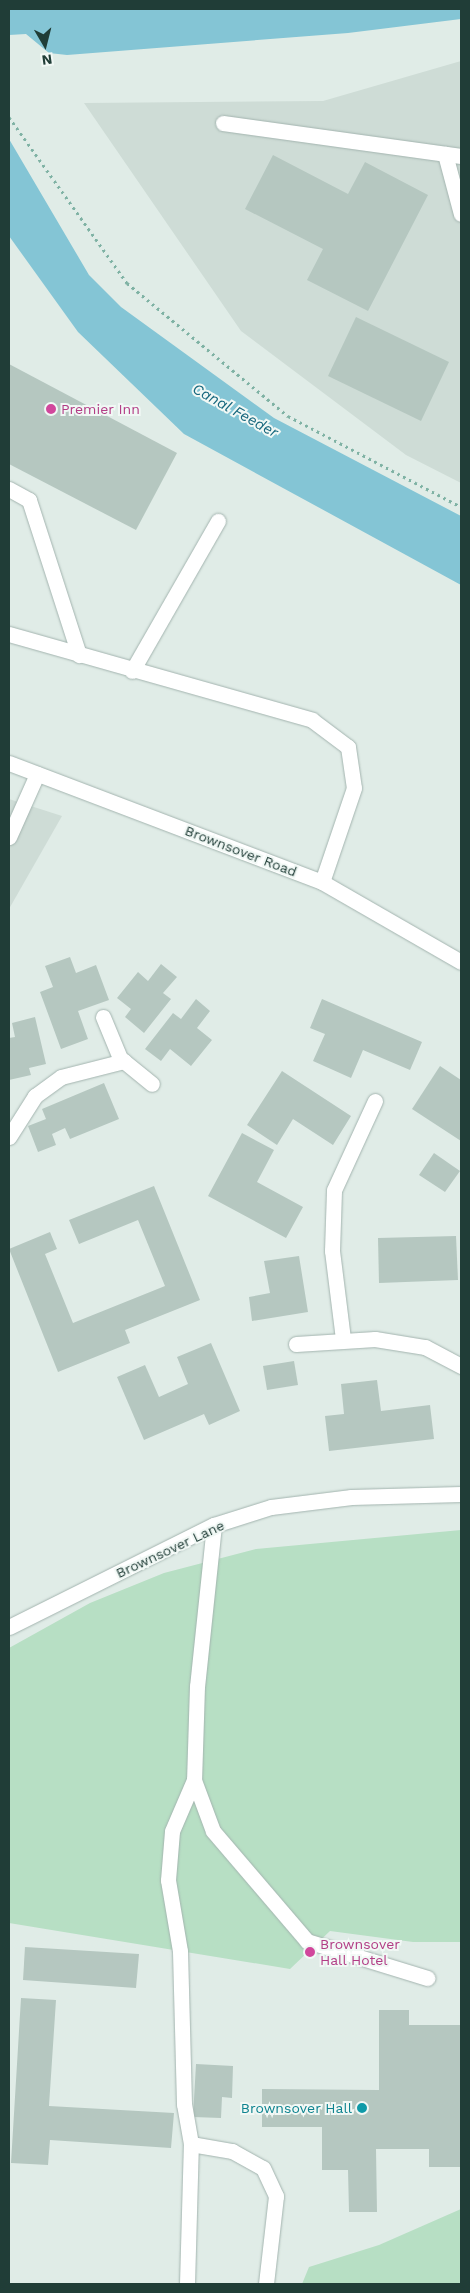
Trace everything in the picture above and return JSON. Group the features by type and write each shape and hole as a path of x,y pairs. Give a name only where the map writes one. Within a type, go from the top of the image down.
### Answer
{"street":[{"path":"224,123 461,156"},
{"path":"445,154 461,214"},
{"path":"9,489 29,500 79,655"},
{"path":"132,671 218,521"},
{"path":"9,634 132,671 312,720 348,747 354,788 322,882"},
{"name":"Brownsover Road","path":"9,763 322,882 461,962"},
{"path":"9,837 37,774"},
{"path":"103,1018 124,1061 152,1084"},
{"path":"9,1137 35,1096 61,1077 124,1061"},
{"path":"343,1339 332,1251 334,1190 375,1101"},
{"path":"296,1344 343,1339 375,1339 426,1347 461,1364"},
{"name":"Brownsover Lane","path":"9,1628 214,1525 271,1507 351,1498 461,1494"},
{"path":"187,2284 191,2144 184,2104 180,1951 168,1880 172,1831 194,1780 197,1686 214,1525"},
{"path":"194,1780 213,1831 307,1941 427,1978"},
{"path":"191,2144 232,2150 263,2168 276,2196 266,2284"}],"path":[{"path":"9,117 127,283 288,416 461,507"}],"shaded area":[{"path":"461,61 461,483 406,455 241,331 84,103 323,101"},
{"path":"9,799 62,816 9,909"}],"green space":[{"path":"461,1530 461,1942 413,1942 330,1931 290,1969 9,1923 9,1648 90,1603 164,1573 256,1549"},
{"path":"461,2209 461,2284 302,2284 309,2267 379,2245"}],"water":[{"path":"9,9 461,9 461,19 348,33 67,55 49,53 26,34 9,35"},
{"name":"Canal Feeder","path":"9,139 89,275 121,307 274,418 461,516 461,585 184,434 78,332 9,236"}],"building":[{"path":"273,155 348,194 365,162 428,195 368,311 307,280 323,249 245,209"},
{"path":"356,317 449,362 421,421 328,376"},
{"name":"Premier Inn","path":"9,364 177,453 136,530 9,464"},
{"path":"70,957 76,973 96,965 109,1000 78,1011 88,1039 61,1049 40,992 53,987 45,966"},
{"path":"161,964 177,977 163,993 171,999 144,1033 125,1017 131,1009 117,998 138,972 148,981"},
{"path":"196,999 210,1011 197,1028 212,1040 191,1066 170,1049 161,1061 145,1049 173,1013 181,1019"},
{"path":"322,999 422,1042 410,1070 363,1050 351,1078 313,1061 325,1034 310,1028"},
{"path":"35,1017 46,1064 29,1068 31,1075 9,1080 9,1038 15,1037 12,1023"},
{"path":"440,1066 461,1080 461,1141 412,1109"},
{"path":"282,1071 351,1116 333,1145 293,1119 277,1145 247,1125"},
{"path":"104,1083 119,1119 70,1139 65,1128 52,1134 56,1145 38,1152 28,1126 46,1119 42,1109"},
{"path":"242,1133 274,1150 257,1182 303,1207 286,1238 208,1196"},
{"path":"434,1153 460,1171 445,1192 419,1175"},
{"path":"154,1186 200,1300 125,1330 130,1343 58,1372 9,1249 50,1232 57,1249 45,1254 73,1323 165,1286 138,1220 79,1244 69,1220"},
{"path":"456,1236 458,1280 379,1283 378,1238"},
{"path":"299,1256 308,1312 252,1321 249,1297 270,1293 264,1261"},
{"path":"211,1343 240,1411 209,1425 204,1414 144,1440 117,1377 145,1365 159,1397 188,1384 177,1357"},
{"path":"294,1361 298,1385 267,1390 263,1366"},
{"path":"377,1380 381,1411 430,1405 434,1439 329,1451 325,1416 344,1414 341,1384"},
{"path":"25,1947 139,1954 136,1988 23,1980"},
{"path":"21,1998 56,2000 49,2106 174,2113 171,2148 50,2140 48,2165 11,2163"},
{"name":"Brownsover Hall","path":"379,2010 409,2010 409,2025 461,2025 461,2167 429,2167 429,2149 376,2149 377,2212 349,2212 348,2170 322,2170 322,2127 262,2127 262,2089 379,2090"},
{"path":"196,2064 233,2066 232,2098 222,2097 221,2118 193,2117"}],"place":[{"name":"Premier Inn","path":"51,409"},
{"name":"Brownsover Hall Hotel","path":"310,1952"},
{"name":"Brownsover Hall","path":"362,2108"}]}
